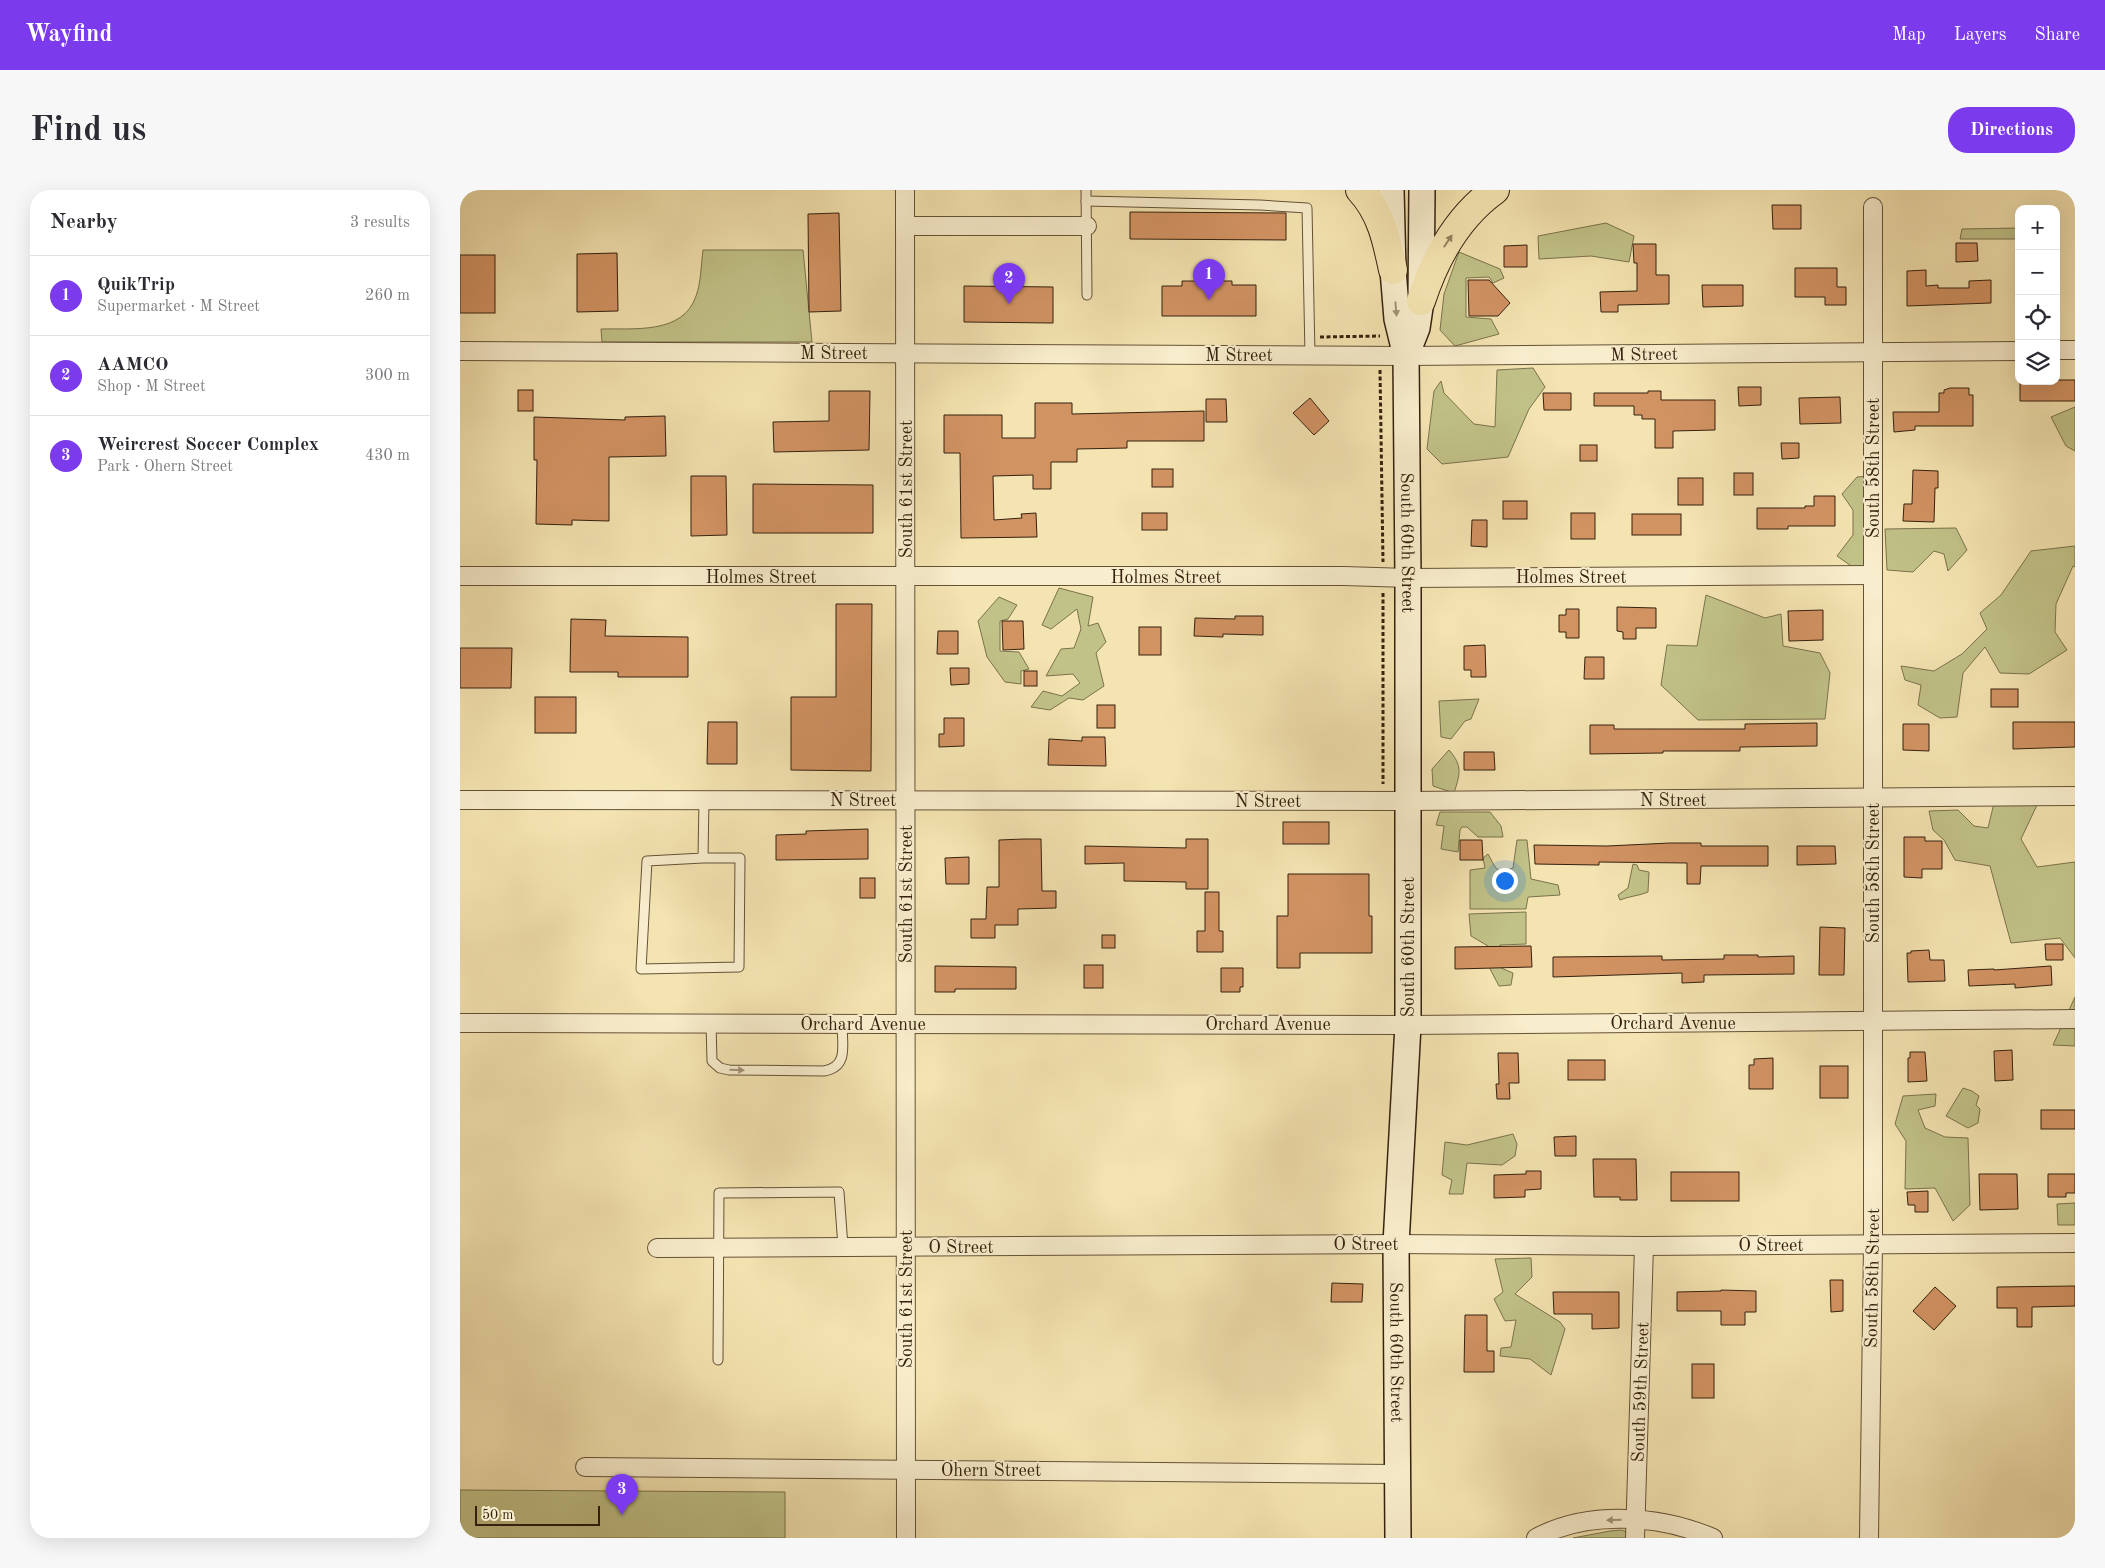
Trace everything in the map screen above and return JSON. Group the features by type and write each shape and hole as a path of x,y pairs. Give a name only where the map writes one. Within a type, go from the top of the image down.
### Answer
{"main road":[{"path":"1360,190 1371,203 1382,225 1393,270"},
{"name":"South 60th Street","path":"1391,190 1393,270 1397,319 1406,356 1408,578 1408,1025 1396,1244 1398,1538"},
{"name":"South 60th Street","path":"1406,356 1417,328 1421,301 1422,190"},
{"path":"1421,301 1428,279 1443,248 1480,202 1495,190"}],"street":[{"name":"South 61st Street","path":"905,190 906,1538"},
{"name":"South 58th Street","path":"1869,1538 1873,1245 1873,208"},
{"path":"905,226 1087,226"},
{"name":"M Street","path":"460,352 1406,356 2015,350"},
{"path":"2060,350 2075,350"},
{"name":"Holmes Street","path":"460,576 1344,576 1408,578 1872,575"},
{"name":"N Street","path":"460,800 1408,801 2075,796"},
{"name":"Orchard Avenue","path":"460,1023 1408,1025 2075,1019"},
{"name":"O Street","path":"656,1248 2075,1243"},
{"name":"South 59th Street","path":"1635,1538 1644,1246"},
{"name":"Ohern Street","path":"585,1467 1398,1474"},
{"path":"1536,1538 1567,1526 1593,1521 1636,1520 1668,1524 1713,1538"}],"lane":[{"path":"1086,190 1088,295"},
{"path":"1086,201 1260,205 1306,208 1310,355"},
{"path":"704,800 704,858"},
{"path":"704,858 740,858 739,967 641,969 647,861 704,858"},
{"path":"711,1023 712,1061 720,1068 729,1070 824,1071 835,1068 840,1062 842,1024"},
{"path":"718,1360 719,1193 839,1192 842,1247"}],"green space":[{"path":"1606,223 1634,236 1629,262 1591,256 1539,259 1538,236"},
{"path":"2015,228 2015,239 1960,239 1962,229"},
{"path":"703,250 803,250 812,342 602,342 601,329 656,327 680,317 689,309 698,291"},
{"path":"1459,252 1500,269 1504,278 1493,283 1489,277 1466,278 1466,317 1491,319 1499,334 1455,346 1440,330 1444,294"},
{"path":"1533,368 1545,387 1529,409 1508,457 1442,464 1427,449 1434,391 1441,381 1444,393 1474,424 1495,427 1497,370"},
{"path":"2075,407 2075,451 2066,446 2051,417"},
{"path":"1871,476 1871,562 1857,570 1837,556 1853,535 1853,510 1842,494 1857,477"},
{"path":"1956,528 1967,550 1948,571 1944,554 1934,551 1913,572 1887,570 1885,529"},
{"path":"2075,546 2075,567 2073,566 2056,604 2055,632 2067,650 2029,674 2000,673 1985,647 1963,673 1957,717 1940,718 1918,705 1921,685 1905,680 1901,666 1934,671 1962,654 1987,629 1980,613 2001,595 2031,551"},
{"path":"1059,588 1093,597 1088,626 1098,623 1106,642 1096,653 1104,686 1083,700 1069,698 1050,710 1031,707 1043,691 1062,696 1080,683 1073,674 1046,676 1061,649 1074,648 1081,629 1077,609 1051,629 1042,625"},
{"path":"1706,595 1765,618 1781,614 1783,646 1820,653 1830,673 1825,719 1698,720 1661,685 1667,645 1697,646"},
{"path":"999,597 1017,605 1008,619 1000,621 1000,651 1019,652 1029,669 1021,671 1021,684 1005,682 987,657 978,621"},
{"path":"1479,699 1471,719 1465,721 1451,739 1441,737 1439,701"},
{"path":"1449,750 1457,761 1459,770 1454,793 1433,786 1432,769"},
{"path":"1994,803 2038,803 2021,839 2037,867 2075,862 2075,958 2060,938 2011,943 1990,866 1955,860 1944,840 1933,830 1929,811 1958,810 1974,826 1988,828"},
{"path":"1440,812 1490,812 1501,826 1503,837 1478,837 1467,827 1462,827 1460,830 1458,852 1441,849 1444,826 1436,825"},
{"path":"1517,840 1527,840 1531,879 1558,885 1560,895 1528,897 1526,909 1470,909 1470,870 1485,868 1483,858 1488,854 1495,867 1501,872 1513,868"},
{"path":"1633,864 1637,865 1639,870 1649,872 1648,892 1620,900 1618,895 1628,888"},
{"path":"1526,912 1526,944 1500,945 1501,968 1513,973 1511,985 1499,986 1489,967 1488,946 1471,936 1469,914"},
{"path":"2075,997 2075,1046 2053,1045"},
{"path":"1963,1088 1979,1096 1976,1105 1980,1109 1978,1123 1968,1128 1946,1116"},
{"path":"1936,1094 1935,1106 1918,1110 1925,1128 1945,1137 1968,1138 1970,1205 1953,1221 1935,1188 1905,1189 1906,1141 1895,1124 1903,1096"},
{"path":"1513,1134 1517,1144 1515,1156 1502,1165 1467,1163 1463,1194 1449,1194 1452,1180 1442,1175 1445,1142 1467,1145"},
{"path":"2075,1203 2075,1225 2058,1225 2057,1204"},
{"path":"1531,1258 1532,1277 1515,1294 1560,1322 1565,1329 1551,1375 1530,1359 1500,1356 1501,1348 1511,1347 1516,1320 1505,1321 1494,1299 1503,1292 1495,1259"},
{"path":"460,1490 785,1492 785,1538 460,1538"},
{"path":"1621,1530 1628,1532 1633,1538 1573,1538 1610,1531"}],"building":[{"path":"1772,205 1801,205 1801,229 1773,229"},
{"path":"1130,212 1286,213 1286,240 1130,239"},
{"path":"839,213 841,311 809,312 808,214"},
{"path":"1956,243 1977,243 1978,261 1956,262"},
{"path":"1633,244 1656,244 1656,275 1669,275 1669,304 1618,305 1618,312 1601,312 1600,292 1637,291 1637,263 1634,263"},
{"path":"1527,245 1527,267 1504,267 1504,246"},
{"path":"617,253 618,311 577,312 577,254"},
{"path":"460,255 495,255 495,313 460,313"},
{"path":"1795,268 1837,268 1837,287 1846,287 1846,305 1825,305 1825,297 1795,297"},
{"path":"1926,270 1926,286 1938,285 1938,288 1969,288 1969,281 1991,280 1991,303 1907,306 1907,271"},
{"path":"1468,280 1489,280 1510,303 1498,316 1469,316"},
{"path":"1182,281 1232,281 1232,285 1256,285 1256,316 1162,316 1162,286 1182,286"},
{"path":"1702,285 1743,285 1743,306 1703,307"},
{"path":"964,286 1053,287 1053,323 964,322"},
{"path":"2060,380 2075,380 2075,401 2020,401 2020,385 2060,385"},
{"path":"1738,387 1761,387 1761,405 1739,406"},
{"path":"1950,388 1969,388 1969,395 1973,395 1973,426 1915,426 1915,430 1894,432 1893,412 1939,412 1939,393 1944,393 1944,390"},
{"path":"518,390 533,390 533,411 518,411"},
{"path":"829,391 870,391 869,450 774,452 773,422 829,421"},
{"path":"1648,391 1661,391 1661,400 1715,400 1715,430 1673,431 1673,448 1655,448 1655,419 1642,419 1642,415 1634,415 1634,406 1594,406 1594,393 1648,393"},
{"path":"1543,393 1571,393 1571,410 1544,410"},
{"path":"1840,397 1841,423 1800,424 1799,398"},
{"path":"1310,398 1329,421 1314,435 1293,413"},
{"path":"1206,399 1226,399 1227,422 1206,422"},
{"path":"1035,403 1072,403 1072,414 1204,411 1204,441 1127,441 1127,448 1077,449 1077,462 1051,462 1051,489 1033,489 1033,475 993,476 994,520 1022,518 1021,514 1036,513 1037,537 961,538 960,453 944,453 944,415 1002,415 1002,438 1035,438"},
{"path":"665,416 666,456 609,457 609,521 572,520 572,525 536,524 537,460 534,460 534,417 625,420 625,417"},
{"path":"1781,443 1799,443 1799,458 1782,459"},
{"path":"1580,445 1597,445 1597,461 1580,461"},
{"path":"1152,469 1173,469 1173,487 1152,487"},
{"path":"1913,470 1938,471 1938,488 1935,488 1934,522 1903,521 1904,504 1912,504"},
{"path":"1734,473 1753,473 1753,495 1734,495"},
{"path":"691,476 726,476 727,535 691,536"},
{"path":"1678,478 1703,478 1703,505 1678,505"},
{"path":"753,484 873,485 873,533 753,533"},
{"path":"1814,496 1835,496 1835,526 1788,526 1788,529 1757,529 1757,508 1805,508 1805,506 1814,506"},
{"path":"1503,501 1527,501 1527,519 1503,519"},
{"path":"1142,513 1167,513 1167,530 1142,530"},
{"path":"1571,513 1595,513 1595,539 1571,539"},
{"path":"1632,514 1681,514 1681,535 1632,535"},
{"path":"1472,520 1487,520 1487,547 1471,546"},
{"path":"836,604 872,604 871,771 791,770 791,697 836,697"},
{"path":"1617,607 1656,608 1656,628 1636,628 1636,639 1623,639 1623,632 1617,631"},
{"path":"1566,609 1579,609 1579,638 1566,638 1566,632 1559,632 1559,615 1566,615"},
{"path":"1823,610 1823,640 1789,641 1788,611"},
{"path":"1235,616 1263,616 1263,635 1223,634 1223,637 1194,636 1195,618 1235,619"},
{"path":"571,619 606,620 605,636 688,637 688,677 618,677 618,672 570,672"},
{"path":"1002,621 1023,621 1024,649 1003,650"},
{"path":"1139,627 1161,627 1161,655 1139,655"},
{"path":"938,631 958,631 958,654 937,654"},
{"path":"1485,645 1486,677 1471,677 1471,670 1464,670 1464,646"},
{"path":"460,648 512,648 511,688 460,688"},
{"path":"1585,657 1604,657 1604,679 1584,679"},
{"path":"950,668 969,668 969,684 951,685"},
{"path":"1024,671 1037,671 1037,686 1024,686"},
{"path":"1991,689 2018,689 2018,707 1991,707"},
{"path":"535,697 576,697 576,733 535,733"},
{"path":"1097,705 1115,705 1115,728 1097,728"},
{"path":"944,718 964,718 964,746 939,747 939,734 944,734"},
{"path":"708,722 737,722 737,764 707,764"},
{"path":"2013,722 2075,722 2075,747 2013,749"},
{"path":"1817,723 1817,746 1740,747 1740,751 1663,751 1663,753 1590,754 1590,725 1614,725 1614,729 1745,729 1745,724"},
{"path":"1903,724 1929,724 1929,751 1903,750"},
{"path":"1082,737 1105,737 1106,766 1048,765 1049,739 1082,741"},
{"path":"1464,752 1494,752 1495,770 1464,770"},
{"path":"1283,822 1329,822 1329,844 1283,844"},
{"path":"868,829 868,859 776,860 776,835 806,834 806,831"},
{"path":"1904,837 1925,837 1925,841 1942,841 1942,869 1922,869 1922,878 1904,877"},
{"path":"1041,839 1042,891 1056,891 1056,908 1018,909 1018,925 995,925 995,938 971,938 971,919 986,919 987,887 999,887 999,840"},
{"path":"1186,839 1208,839 1208,889 1186,889 1186,882 1124,881 1124,863 1085,864 1085,846 1186,848"},
{"path":"1460,840 1482,840 1483,860 1460,860"},
{"path":"1701,843 1701,846 1768,846 1768,866 1701,866 1700,884 1687,884 1687,863 1599,862 1599,865 1535,864 1534,845 1607,846"},
{"path":"1797,846 1835,846 1836,864 1797,865"},
{"path":"969,857 969,884 946,884 945,858"},
{"path":"1288,874 1369,874 1369,916 1372,916 1372,953 1300,953 1300,968 1277,968 1277,916 1288,916"},
{"path":"860,878 875,878 875,898 860,898"},
{"path":"1205,892 1219,892 1219,931 1223,931 1223,952 1197,952 1197,931 1205,931"},
{"path":"1820,927 1845,928 1844,975 1819,975"},
{"path":"1102,935 1115,935 1115,948 1102,948"},
{"path":"2045,944 2063,944 2063,960 2046,960"},
{"path":"1531,946 1532,967 1455,969 1455,947"},
{"path":"1929,950 1930,960 1944,960 1945,981 1908,982 1907,953"},
{"path":"1724,955 1758,955 1758,957 1794,956 1794,974 1704,975 1704,982 1682,983 1682,973 1553,977 1553,957 1662,956 1662,960 1724,959"},
{"path":"1084,965 1103,965 1103,988 1084,988"},
{"path":"935,966 1016,967 1016,989 955,989 955,992 935,992"},
{"path":"2051,966 2052,985 2015,988 2015,984 1969,986 1968,970"},
{"path":"1221,968 1243,968 1243,987 1240,987 1240,992 1221,992"},
{"path":"2012,1050 2013,1080 1995,1081 1994,1051"},
{"path":"1910,1052 1925,1052 1927,1081 1908,1082 1908,1058 1910,1058"},
{"path":"1498,1053 1518,1053 1519,1083 1509,1083 1510,1099 1497,1099 1496,1084 1499,1084"},
{"path":"1773,1058 1773,1089 1749,1089 1749,1065 1754,1065 1754,1059"},
{"path":"1568,1060 1605,1060 1605,1080 1568,1080"},
{"path":"1820,1066 1848,1066 1848,1098 1820,1098"},
{"path":"2041,1110 2075,1110 2075,1129 2041,1129"},
{"path":"1576,1136 1576,1156 1555,1156 1554,1137"},
{"path":"1593,1159 1636,1159 1637,1200 1620,1200 1620,1197 1594,1197"},
{"path":"1526,1171 1541,1171 1541,1189 1525,1190 1525,1197 1494,1198 1494,1175 1526,1174"},
{"path":"1671,1172 1739,1172 1739,1201 1671,1201"},
{"path":"1979,1174 2017,1174 2018,1209 1980,1210"},
{"path":"2048,1174 2075,1174 2075,1193 2066,1193 2066,1197 2048,1197"},
{"path":"1928,1191 1928,1212 1915,1212 1915,1205 1908,1205 1907,1192"},
{"path":"1830,1280 1843,1280 1843,1311 1831,1312"},
{"path":"1332,1283 1363,1284 1362,1302 1331,1302"},
{"path":"2075,1286 2075,1306 2032,1307 2032,1327 2017,1327 2017,1308 1997,1308 1997,1287"},
{"path":"1935,1287 1956,1306 1934,1330 1913,1311"},
{"path":"1756,1291 1756,1312 1745,1312 1745,1325 1721,1325 1721,1311 1677,1311 1677,1292"},
{"path":"1553,1292 1619,1292 1619,1328 1592,1329 1592,1314 1554,1314"},
{"path":"1465,1315 1487,1315 1487,1351 1494,1351 1494,1372 1464,1372"},
{"path":"1692,1364 1714,1364 1714,1398 1692,1398"}],"place":[{"name":"QuikTrip","path":"1209,300"},
{"name":"AAMCO","path":"1009,304"},
{"name":"Weircrest Soccer Complex","path":"622,1515"}]}
